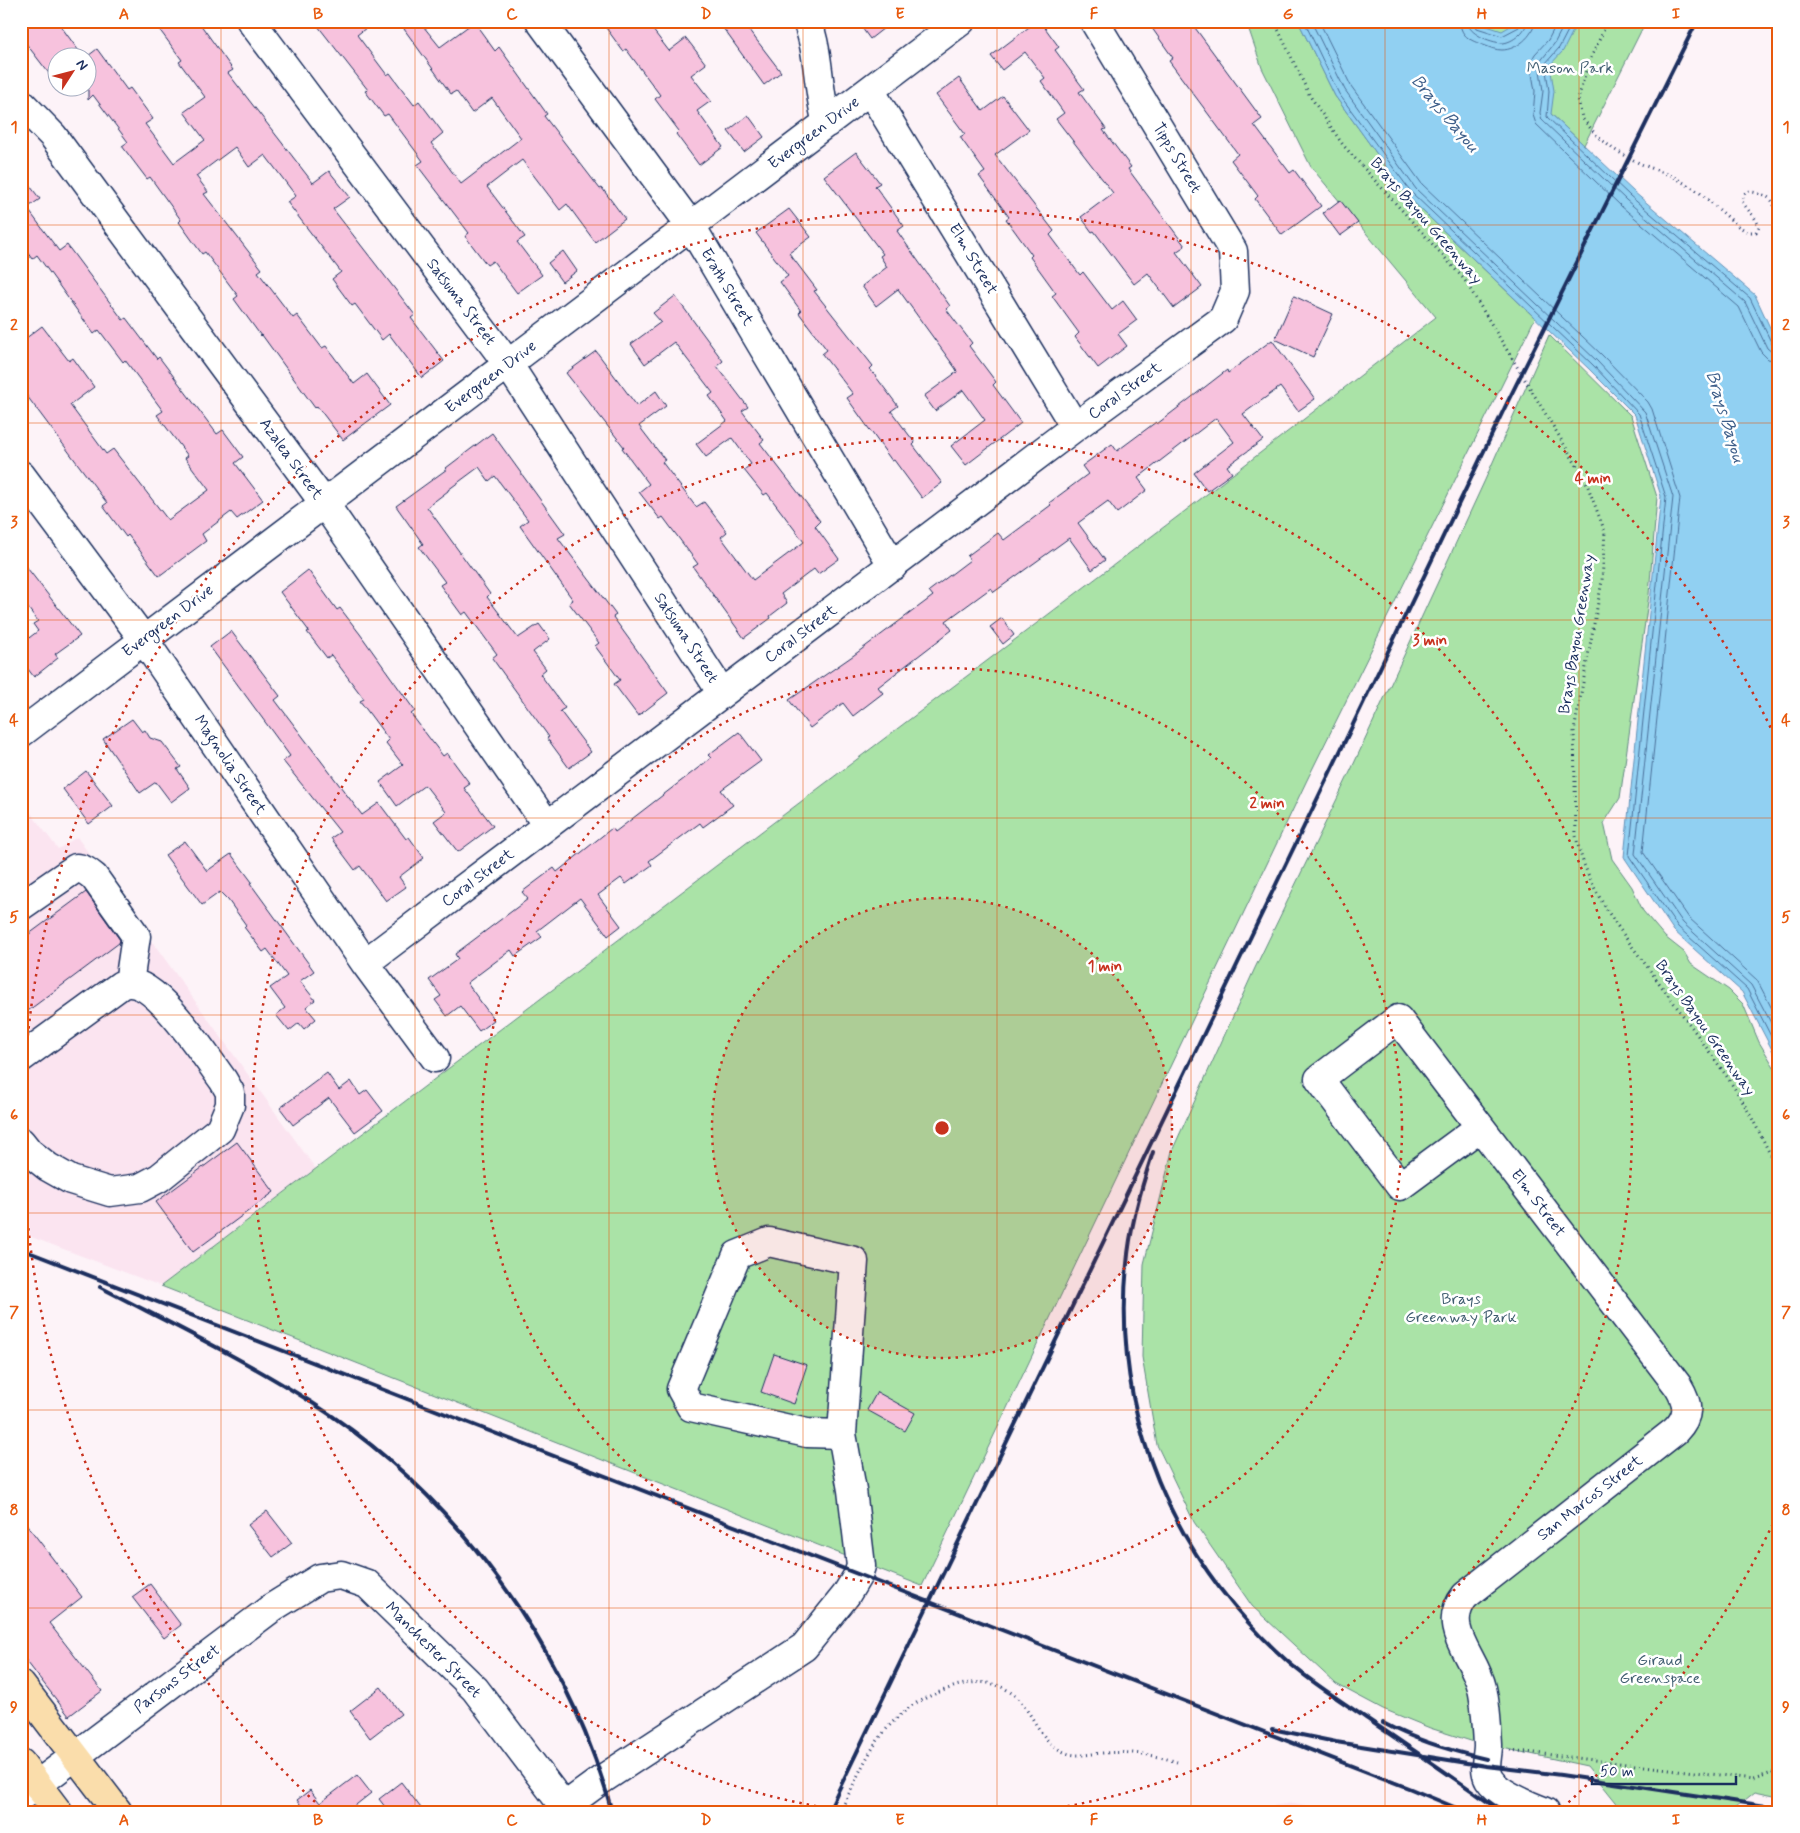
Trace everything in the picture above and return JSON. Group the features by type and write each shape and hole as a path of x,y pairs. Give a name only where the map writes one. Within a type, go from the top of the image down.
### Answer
{"main road":[{"path":"21,1685 118,1812"},
{"path":"21,1763 29,1791 58,1812"}],"street":[{"name":"Satsuma Street","path":"251,21 508,364 722,693"},
{"name":"Erath Street","path":"540,21 691,226 893,566"},
{"path":"807,21 814,38 823,108 827,123"},
{"name":"Evergreen Drive","path":"21,733 961,21"},
{"name":"Tipps Street","path":"1094,21 1233,251 1236,291 1231,300"},
{"name":"Elm Street","path":"870,90 1076,427"},
{"name":"Azalea Street","path":"21,103 53,136 324,503 547,825"},
{"name":"Coral Street","path":"365,963 1076,427 1223,319 1231,300"},
{"name":"Magnolia Street","path":"21,475 144,640 365,963 435,1058"},
{"path":"21,906 76,868 81,868 88,872 94,877 136,936 129,983"},
{"path":"21,1058 121,985 129,983 140,986 154,995 169,1009 230,1092 230,1104 220,1129 152,1183 140,1188 110,1192 70,1180 48,1167 29,1152 21,1142"},
{"name":"Elm Street","path":"1480,1127 1400,1186 1319,1079 1398,1019 1678,1386"},
{"path":"567,1812 575,1799 601,1780 804,1647 846,1596 861,1566 852,1490 842,1434 854,1261 769,1242 737,1255 680,1390 691,1407 807,1433 842,1434"},
{"name":"San Marcos Street","path":"1488,1747 1482,1688 1455,1623 1456,1610 1465,1596 1680,1425 1687,1408 1684,1396 1678,1386"},
{"name":"Manchester Street","path":"341,1575 367,1584 475,1689 567,1812"},
{"name":"Parsons Street","path":"29,1791 273,1607 320,1578 341,1575"},
{"path":"1488,1747 1487,1773 1492,1782 1509,1796 1545,1812"}],"path":[{"name":"Brays Bayou Greenway","path":"1274,21 1310,96 1343,145 1464,279 1585,479 1605,532 1602,581 1574,731 1576,836 1579,852 1591,883 1616,925 1736,1090 1779,1174"},
{"path":"1608,21 1588,64 1578,99 1582,118 1597,136 1613,149 1642,164 1674,177 1699,192 1738,226 1748,232 1756,232 1759,226 1742,201 1744,194 1748,191 1769,198 1774,205 1773,214 1779,220"},
{"path":"840,1812 876,1742 906,1710 944,1690 979,1681 994,1684 1010,1692 1018,1699 1046,1738 1063,1752 1080,1756 1102,1753 1146,1754 1160,1756 1177,1762"},
{"path":"1488,1747 1752,1779 1779,1771"}],"shaded area":[{"path":"21,800 58,849 77,837 316,1169 161,1286 21,1233"},
{"path":"1294,1803 1344,1812 1226,1812"}],"green space":[{"path":"1246,21 1298,21 1335,96 1408,197 1535,318 1307,780 922,1586 161,1286 1185,511 1436,317 1311,167 1262,68"},
{"name":"Mason Park","path":"1470,21 1646,21 1584,145 1496,62"},
{"name":"Brays Greenway Park","path":"1549,335 1631,416 1657,497 1649,594 1620,798 1604,823 1612,859 1632,887 1643,911 1665,937 1684,952 1691,964 1729,990 1743,1004 1759,1042 1779,1075 1779,1797 1755,1792 1730,1812 1624,1812 1587,1766 1474,1742 1430,1728 1383,1709 1336,1684 1252,1606 1194,1522 1157,1445 1142,1357 1144,1264 1172,1151 1255,968 1351,770 1485,480"}],"water":[{"name":"Brays Bayou","path":"1298,21 1472,21 1502,31 1519,21 1578,21 1563,51 1550,65 1554,91 1551,114 1634,192 1755,295 1779,347 1779,1063 1742,992 1674,931 1624,857 1661,496 1635,415 1408,197 1335,96"}],"building":[{"path":"21,21 57,21 77,48 48,48 48,72 21,37"},
{"path":"153,21 198,21 233,70 228,73 313,183 329,171 350,197 333,209 415,315 411,318 444,361 422,378 389,334 382,340 355,304 352,306 332,279 341,272 287,202 296,196 265,155 249,167 235,147 196,176 208,192 204,194 262,269 258,272 293,318 297,315 322,348 326,346 354,384 367,374 390,405 343,440 317,406 315,408 261,336 234,299 238,296 205,252 202,254 179,222 181,220 150,177 147,179 122,146 128,142 95,98 98,98 98,50 127,90 130,88 153,119 145,124 174,163 205,140 184,112 205,97 179,62 182,60"},
{"path":"314,21 375,21 357,35 387,75 390,73 414,105 419,101 443,133 431,143 461,184 521,138 492,98 472,113 456,91 451,94 404,29 414,21 419,21 440,47 474,22 495,51 499,47 547,114 544,116 625,219 595,242 567,204 560,210 522,160 487,187 525,237 517,242 542,275 517,293 493,261 487,265 465,236 469,233 417,165 423,161 388,114 384,116 365,91 368,90"},
{"path":"601,21 646,21 669,51 686,38 706,64 691,75 711,101 697,111 723,147 699,165 676,134 679,131 655,99 660,95 626,49 623,51"},
{"path":"718,21 742,21 781,72 764,85"},
{"path":"857,21 893,21 870,39"},
{"path":"1037,21 1040,21 1059,47 1055,50 1084,89 1079,92 1106,129 1103,130 1131,167 1128,169 1185,246 1176,252 1202,287 1174,308 1148,273 1134,284 1094,231 1092,232 1081,217 1113,193 1056,119 1064,113 1041,81 1045,78 1025,52 1002,70 991,56"},
{"path":"1147,21 1190,21 1262,119 1254,125 1290,173 1294,170 1321,206 1282,235 1255,199 1258,196 1231,160 1238,154 1169,61 1173,58"},
{"path":"959,78 983,111 1003,96 1029,130 995,155 1054,231 1050,235 1080,275 1083,272 1112,310 1123,301 1137,320 1118,334 1127,346 1098,368 1075,337 1079,333 1052,296 1056,293 1006,219 1009,217 979,176 985,172 960,137 965,134 936,95"},
{"path":"748,115 764,137 744,152 728,131"},
{"path":"856,152 880,183 875,186 904,226 897,231 950,306 946,309 972,343 969,346 996,382 993,385 1021,423 966,465 951,446 985,420 963,390 935,411 924,396 957,372 956,369 898,289 876,306 862,286 887,267 880,256 883,254 824,176"},
{"path":"21,174 40,199 27,208 59,251 67,245 123,320 126,318 157,359 159,357 217,434 223,430 243,457 235,463 263,500 237,519 231,512 202,534 206,541 159,576 103,506 107,503 21,388 21,342 42,326 69,361 73,358 94,387 70,405 106,454 113,449 168,520 209,490 185,458 188,456 157,415 163,411 125,360 123,362 99,330 94,334 37,255 32,259 21,244"},
{"path":"1340,200 1358,223 1340,236 1323,213"},
{"path":"789,209 811,237 789,253 817,290 814,291 873,366 870,369 898,406 891,411 915,443 913,445 942,483 922,498 894,460 892,461 847,398 853,394 822,354 827,350 799,313 801,311 780,282 788,276 756,233"},
{"path":"563,251 577,271 562,282 548,263"},
{"path":"675,296 723,361 717,366 748,407 742,411 764,440 760,443 820,521 815,526 839,559 818,574 814,569 781,594 787,603 770,616 771,618 744,638 693,567 698,564 663,517 660,519 639,492 649,484 622,448 624,447 566,373 596,351 637,406 656,391 666,406 639,426 665,460 662,462 696,507 704,502 727,532 721,537 753,580 804,542 767,493 764,495 744,470 751,464 732,438 706,457 696,444 727,421 709,396 713,393 674,342 645,364 631,344 661,322 653,313"},
{"path":"1294,296 1333,314 1313,357 1275,339"},
{"path":"1272,340 1315,399 1298,411 1280,387 1243,414 1263,440 1227,466 1232,473 1207,491 1194,473 1234,442 1216,418 1138,478 1147,490 1117,513 1108,501 1078,523 1105,560 1092,570 1069,538 994,592 991,588 946,621 952,630 878,687 883,693 853,716 843,703 810,728 789,700 854,655 933,596 929,591 970,560 967,556 998,533 1004,540 1051,505 1049,503 1088,474 1082,466 1112,444 1117,451 1156,422 1157,424 1227,370 1228,373"},
{"path":"492,433 565,534 558,538 616,615 613,617 668,693 638,716 614,684 620,680 595,646 599,643 569,603 573,600 520,526 528,520 495,476 489,481 479,467 448,490 427,507 490,594 487,597 518,638 539,624 550,639 533,652 546,669 540,674 565,708 560,711 591,752 569,768 492,658 497,654 466,612 462,615 440,585 445,582 419,547 423,544 396,506"},
{"path":"21,560 80,636 55,654 58,658 34,677 21,660 21,644 38,631 33,624 38,621 21,599"},
{"path":"308,570 337,610 340,608 360,634 415,711 411,714 443,756 447,753 470,784 464,788 493,826 458,852 434,821 446,812 425,785 397,806 380,782 403,765 386,743 389,740 360,701 364,699 331,655 327,658 280,592"},
{"path":"1002,618 1014,635 1003,644 990,627"},
{"path":"231,631 280,696 275,700 362,815 379,803 406,839 409,837 424,858 399,877 406,887 386,901 360,866 355,870 331,838 340,832 283,761 290,756 210,647"},
{"path":"132,719 142,732 145,730 150,738 162,742 181,767 177,769 190,788 171,802 156,782 140,793 103,739"},
{"path":"739,732 761,761 721,790 733,805 703,827 700,823 649,861 652,865 626,884 621,878 598,895 621,926 608,936 580,898 537,931 542,937 515,956 511,950 467,983 494,1020 479,1031 460,1006 447,1016 435,1000 441,996 429,980 458,959 455,954 528,899 522,892 554,868 557,872 612,828 615,832 711,758 708,755"},
{"path":"86,771 113,806 89,824 63,789"},
{"path":"185,841 207,871 231,854 314,971 300,981 315,1000 306,1007 316,1019 304,1029 299,1023 289,1031 276,1015 285,1008 270,988 287,976 267,949 263,952 244,927 246,925 228,900 220,892 202,905 165,855"},
{"path":"86,892 120,940 119,943 21,1016 21,940"},
{"path":"327,1073 339,1090 351,1081 360,1095 367,1090 383,1111 355,1132 329,1098 293,1125 280,1108"},
{"path":"237,1142 274,1192 193,1252 156,1202"},
{"path":"774,1354 807,1365 794,1404 761,1392"},
{"path":"877,1392 915,1413 905,1431 867,1410"},
{"path":"267,1511 292,1543 273,1557 248,1525"},
{"path":"21,1517 82,1597 49,1623 102,1691 69,1716 21,1654"},
{"path":"150,1584 181,1625 164,1638 132,1597"},
{"path":"381,1687 401,1714 370,1738 350,1711"},
{"path":"357,1775 371,1793 347,1812 306,1812 297,1800 310,1790 320,1803"},
{"path":"401,1782 424,1812 389,1812 379,1799"}],"railway":[{"path":"828,1812 1507,403 1697,21"},
{"path":"1153,1152 1133,1221 1127,1264 1125,1321 1130,1376 1141,1430 1158,1481 1182,1530 1211,1577 1246,1620 1295,1668 1502,1812"},
{"path":"21,1249 1466,1812"},
{"path":"100,1287 234,1356 286,1386 364,1439 413,1482 458,1529 499,1580 535,1634 566,1691 592,1751 612,1812"},
{"path":"1383,1723 1433,1744 1486,1759"},
{"path":"1272,1729 1336,1742 1486,1766 1561,1775 1779,1808"}],"park label":[{"name":"Giraud Greenspace","path":"1660,1669"}]}
